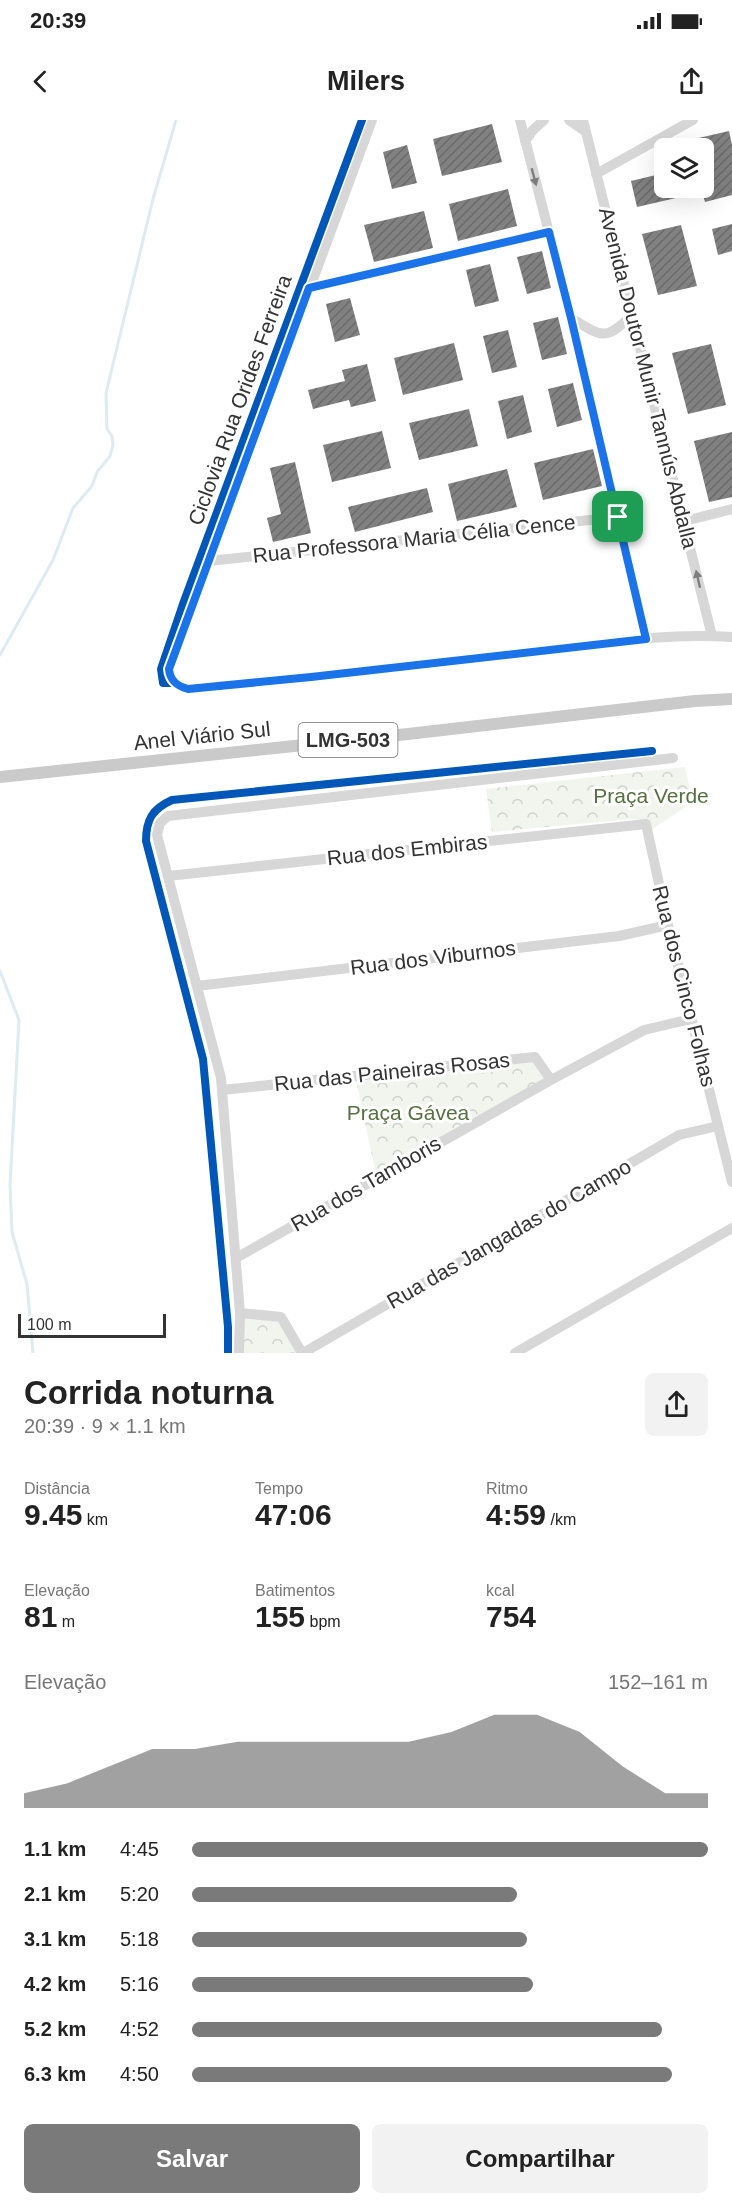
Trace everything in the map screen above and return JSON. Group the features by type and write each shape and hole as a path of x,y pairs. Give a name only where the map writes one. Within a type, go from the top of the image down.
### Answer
{"main road":[{"name":"Anel Viário Sul","path":"695,701 732,690"},
{"name":"Anel Viário Sul","path":"0,777 695,701 732,699"}],"street":[{"path":"372,120 169,669 174,683 188,689 646,639 732,637"},
{"path":"520,120 571,318 646,639"},
{"path":"525,141 544,120"},
{"path":"569,120 586,132"},
{"name":"Avenida Doutor Munir Tannús Abdalla","path":"583,120 712,636"},
{"path":"596,174 693,120"},
{"path":"309,288 549,232"},
{"path":"571,318 592,331 609,334 617,330 633,314"},
{"path":"685,521 732,509"},
{"name":"Rua Professora Maria Célia Cence","path":"209,561 618,517"},
{"path":"239,1353 240,1313 221,1078 157,829 163,819 168,816 673,758"},
{"name":"Rua dos Embiras","path":"168,876 646,824"},
{"name":"Rua dos Cinco Folhas","path":"646,824 668,925 732,1182"},
{"name":"Rua dos Viburnos","path":"197,986 619,936 668,925"},
{"name":"Rua dos Tamboris","path":"236,1258 644,1030 691,1019"},
{"name":"Rua das Paineiras Rosas","path":"222,1090 535,1057 551,1080"},
{"name":"Rua das Jangadas do Campo","path":"303,1353 679,1135 718,1126"},
{"path":"515,1353 732,1228"},
{"path":"240,1313 281,1317 303,1353"}],"green space":[{"name":"Praça Verde","path":"685,767 693,802 648,832 641,820 633,819 492,832 486,789"},
{"name":"Praça Gávea","path":"535,1057 551,1080 377,1179 355,1076"},
{"path":"240,1313 281,1317 302,1353 239,1353"}],"building":[{"path":"492,124 502,162 442,176 433,139"},
{"path":"729,131 732,145 732,195 705,202 704,198 714,198 714,138 699,138"},
{"path":"407,145 417,183 392,189 383,152"},
{"path":"654,175 654,198 676,198 637,207 631,181"},
{"path":"508,189 517,226 458,241 449,204"},
{"path":"424,211 433,248 374,262 364,225"},
{"path":"732,224 732,251 718,255 712,229"},
{"path":"681,225 697,286 658,295 642,234"},
{"path":"542,251 551,288 527,294 517,257"},
{"path":"490,264 499,301 475,307 466,270"},
{"path":"350,298 360,335 335,342 326,304"},
{"path":"558,317 567,354 542,360 533,323"},
{"path":"508,330 517,367 492,373 483,336"},
{"path":"454,343 463,380 403,395 394,358"},
{"path":"711,344 726,405 688,414 672,353"},
{"path":"367,364 376,401 351,407 349,400 313,409 308,390 345,381 342,370"},
{"path":"573,383 582,420 557,427 548,389"},
{"path":"523,395 532,432 507,439 498,401"},
{"path":"469,409 478,446 419,460 409,423"},
{"path":"382,431 391,468 332,482 323,445"},
{"path":"732,432 732,497 709,502 694,441"},
{"path":"593,449 602,486 543,500 534,463"},
{"path":"295,462 311,533 273,542 267,518 281,514 270,468"},
{"path":"507,469 517,507 457,521 448,484"},
{"path":"427,488 433,512 355,532 348,507"}],"waterway":[{"path":"0,655 53,560 73,508 92,486 97,472 110,456 113,445 112,436 107,429 106,393 153,199 176,120"},
{"path":"0,971 19,1020 10,1185 12,1232 27,1284 33,1353"}],"cycle path":[{"name":"Ciclovia Rua Orides Ferreira","path":"174,683 163,683 161,669 362,120"},
{"path":"228,1353 228,1327 203,1059 146,841 151,816 172,800 652,751"}],"route":[{"path":"549,232 618,517 646,639 188,689 174,683 170,677 169,669 309,288 549,232"}]}
